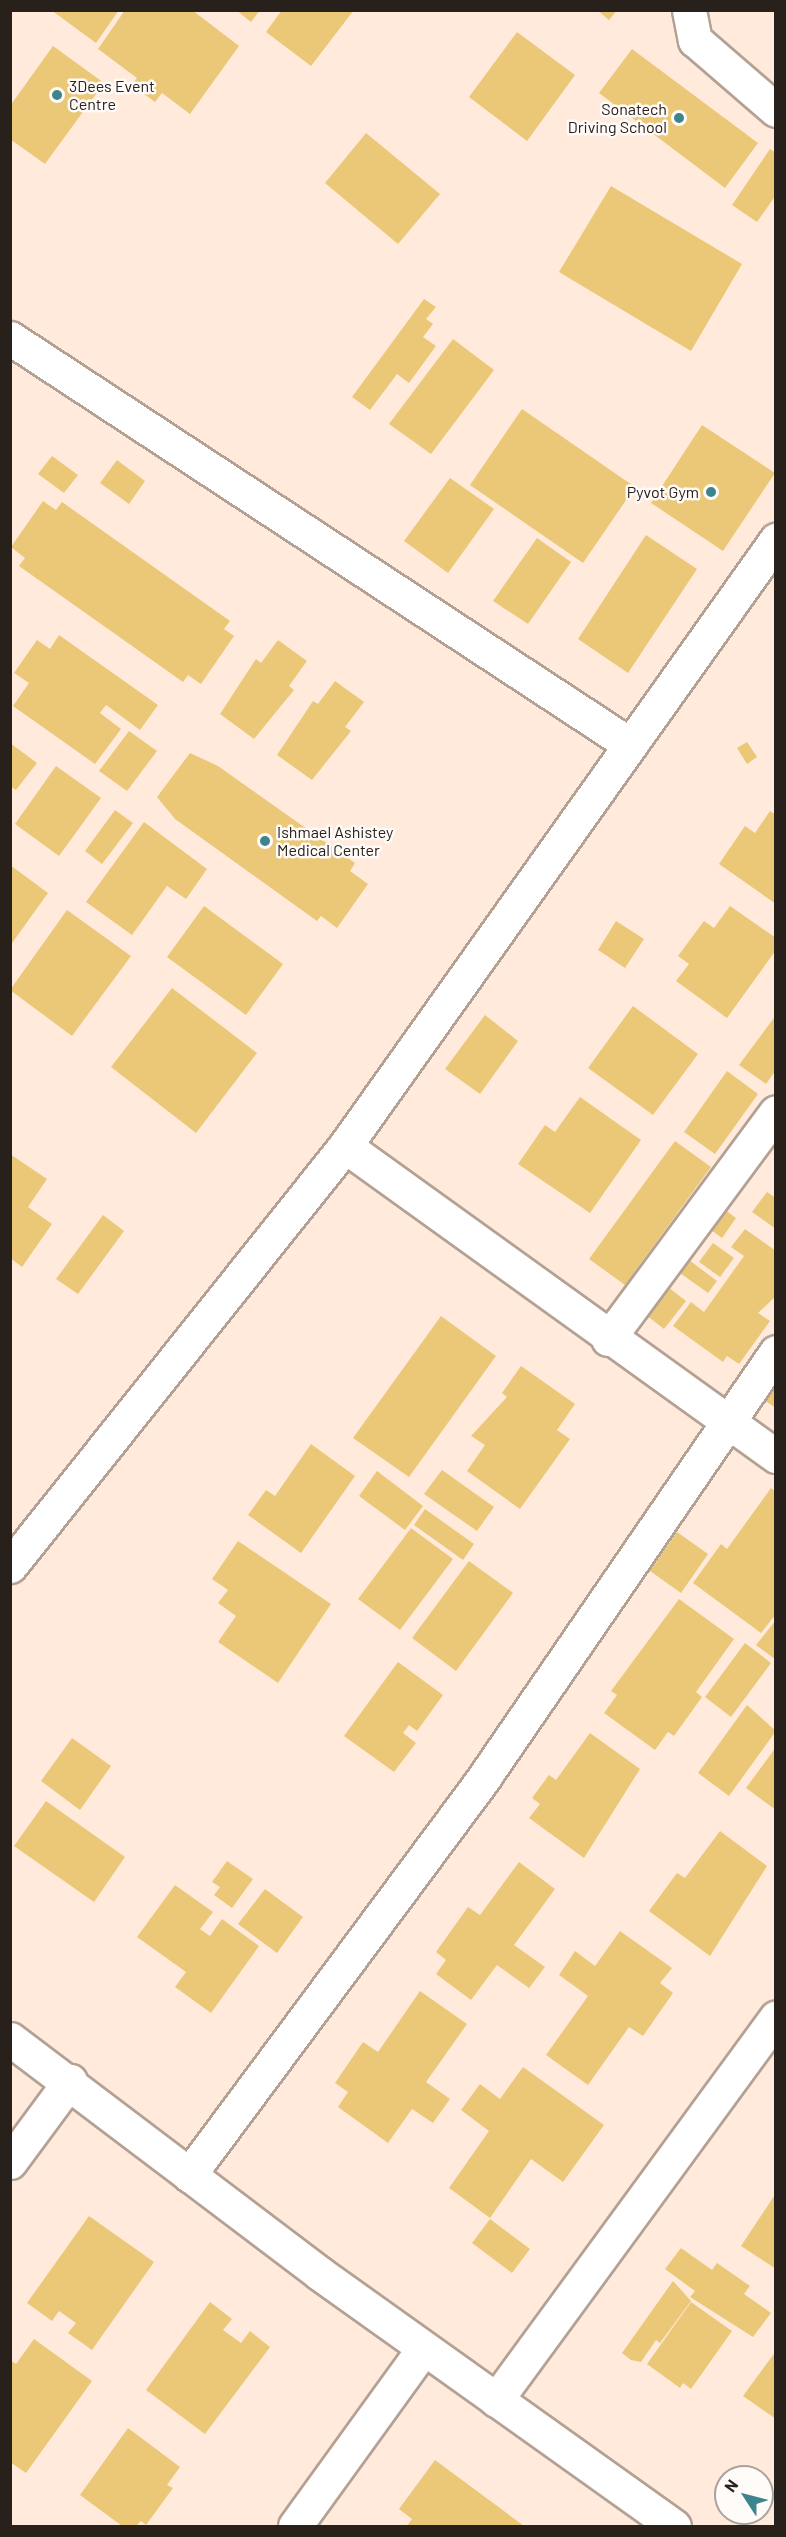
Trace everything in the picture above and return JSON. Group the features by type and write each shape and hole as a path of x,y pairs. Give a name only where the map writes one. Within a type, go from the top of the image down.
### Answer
{"street":[{"path":"689,10 695,40 776,110"},
{"path":"10,338 629,744"},
{"path":"10,1566 345,1146 629,744 773,550"},
{"path":"608,1339 776,1112"},
{"path":"345,1146 608,1339 776,1456"},
{"path":"189,2175 485,1776 725,1422 776,1352"},
{"path":"496,2400 776,2017"},
{"path":"10,2039 70,2081 189,2175 423,2349 674,2526"},
{"path":"10,2162 70,2081"},
{"path":"295,2526 423,2349"}],"building":[{"path":"51,10 119,10 96,43"},
{"path":"125,10 192,10 239,46 190,114 162,93 155,102 132,85 137,78 98,49"},
{"path":"236,10 260,10 251,22"},
{"path":"282,10 354,10 311,66 266,32"},
{"path":"597,10 617,10 609,20"},
{"path":"517,32 575,75 527,141 469,97"},
{"name":"3Dees Event Centre","path":"53,46 104,83 45,164 10,139 10,106"},
{"name":"Sonatech Driving School","path":"632,49 758,143 725,188 599,93"},
{"path":"366,133 440,194 398,244 325,183"},
{"path":"770,149 776,153 776,195 757,222 732,205"},
{"path":"611,186 742,264 691,351 559,272"},
{"path":"424,299 436,307 426,319 433,324 423,337 436,346 409,383 397,374 370,410 352,397"},
{"path":"453,339 494,370 431,454 389,424"},
{"path":"522,409 635,487 583,563 470,485"},
{"path":"702,425 775,473 723,551 651,503"},
{"path":"52,456 78,475 64,493 38,474"},
{"path":"117,460 145,481 129,504 100,483"},
{"path":"450,478 494,509 448,573 404,541"},
{"path":"43,501 56,510 62,502 230,621 224,629 234,636 201,684 188,675 183,682 19,566 25,558 11,547"},
{"path":"646,535 697,569 628,673 578,639"},
{"path":"537,538 571,562 528,624 493,601"},
{"path":"59,635 158,705 140,730 106,705 100,713 121,729 95,764 13,706 29,683 14,673 37,640 50,649"},
{"path":"278,640 307,661 289,686 294,690 254,739 220,714 256,659 261,663"},
{"path":"335,681 364,702 345,727 351,731 312,780 277,755 313,701 318,704"},
{"path":"129,731 157,751 127,791 99,771"},
{"path":"747,742 757,757 747,764 737,748"},
{"path":"10,743 37,763 16,790 10,786"},
{"name":"Ishmael Ashistey Medical Center","path":"190,753 218,766 355,863 350,871 368,884 337,928 321,916 317,921 175,819 157,797"},
{"path":"56,766 101,798 59,856 15,824"},
{"path":"115,810 133,823 102,864 85,851"},
{"path":"770,811 776,815 776,904 719,864 745,826 755,833"},
{"path":"144,822 207,869 186,899 167,886 132,935 86,902"},
{"path":"10,865 48,893 10,946"},
{"path":"204,906 283,964 246,1015 167,957"},
{"path":"730,906 776,938 776,950 727,1018 676,981 689,964 678,956 704,921 714,928"},
{"path":"67,910 131,956 72,1036 10,990"},
{"path":"616,921 644,939 625,968 598,950"},
{"path":"172,988 257,1053 196,1133 111,1067"},
{"path":"633,1006 698,1054 653,1115 588,1068"},
{"path":"485,1015 518,1041 480,1094 445,1069"},
{"path":"776,1015 776,1070 766,1084 739,1065"},
{"path":"727,1071 758,1094 715,1154 684,1132"},
{"path":"580,1097 641,1140 590,1213 518,1164 545,1125 555,1132"},
{"path":"675,1141 711,1167 625,1285 589,1259"},
{"path":"10,1154 47,1179 28,1207 52,1224 22,1267 10,1258"},
{"path":"767,1192 776,1198 776,1229 752,1212"},
{"path":"721,1207 736,1218 722,1238 707,1227"},
{"path":"103,1215 124,1231 78,1294 56,1279"},
{"path":"745,1229 776,1251 776,1296 758,1313 770,1321 739,1364 727,1356 723,1362 673,1326 691,1302 704,1312 744,1256 731,1247"},
{"path":"713,1243 734,1258 720,1277 699,1262"},
{"path":"689,1260 717,1281 708,1293 680,1273"},
{"path":"668,1287 686,1301 664,1329 646,1315"},
{"path":"441,1316 496,1356 409,1477 353,1438"},
{"path":"521,1366 575,1404 557,1430 570,1439 520,1509 467,1471 485,1445 471,1436 507,1397 502,1393"},
{"path":"776,1380 776,1408 762,1399"},
{"path":"311,1444 355,1476 301,1553 248,1515 266,1490 275,1496"},
{"path":"442,1470 494,1507 477,1531 424,1494"},
{"path":"377,1471 423,1506 405,1530 359,1496"},
{"path":"771,1488 776,1492 776,1614 761,1633 693,1583 721,1544 727,1549"},
{"path":"425,1509 474,1544 463,1560 414,1525"},
{"path":"411,1528 453,1559 400,1630 358,1599"},
{"path":"677,1532 708,1554 681,1593 650,1571"},
{"path":"238,1541 331,1604 278,1683 218,1642 236,1616 218,1603 228,1590 212,1579"},
{"path":"469,1561 513,1593 456,1671 412,1638"},
{"path":"679,1599 734,1639 696,1692 702,1697 674,1736 668,1732 655,1750 604,1713 617,1695 611,1691"},
{"path":"776,1620 776,1660 756,1645"},
{"path":"745,1643 771,1663 731,1717 705,1697"},
{"path":"398,1662 443,1695 417,1731 409,1725 403,1733 416,1743 394,1772 344,1736"},
{"path":"747,1705 776,1731 729,1796 698,1773"},
{"path":"590,1733 640,1769 584,1858 529,1818 540,1804 532,1798 549,1775 556,1780"},
{"path":"72,1738 111,1766 80,1810 41,1781"},
{"path":"776,1747 776,1810 746,1788"},
{"path":"46,1801 125,1857 94,1902 14,1846"},
{"path":"720,1831 767,1866 710,1956 649,1911 677,1873 685,1878"},
{"path":"227,1861 253,1879 232,1908 214,1895 220,1887 212,1882"},
{"path":"519,1862 555,1889 514,1945 545,1967 529,1988 497,1965 471,2000 436,1974 446,1960 436,1952 468,1907 480,1915"},
{"path":"175,1885 213,1912 200,1929 210,1936 222,1919 259,1946 211,2013 175,1987 186,1972 137,1937"},
{"path":"265,1889 303,1917 277,1953 238,1924"},
{"path":"620,1931 672,1968 660,1983 673,1993 643,2036 629,2027 588,2085 546,2055 588,1996 559,1975 575,1951 595,1966"},
{"path":"420,1991 467,2024 426,2082 450,2099 433,2123 412,2109 388,2143 338,2107 348,2092 335,2083 363,2042 378,2052"},
{"path":"523,2067 604,2125 563,2182 531,2159 490,2218 449,2188 489,2131 461,2110 480,2084 500,2099"},
{"path":"774,2196 776,2197 776,2269 741,2246"},
{"path":"89,2216 154,2262 92,2350 68,2333 76,2323 59,2311 52,2321 27,2303"},
{"path":"490,2219 530,2249 512,2273 472,2243"},
{"path":"681,2248 712,2270 717,2263 750,2286 744,2294 771,2313 753,2337 690,2297 695,2291 665,2269"},
{"path":"673,2281 691,2301 660,2343 656,2340 641,2362 631,2360 622,2353"},
{"path":"210,2302 232,2319 223,2330 241,2343 250,2331 270,2347 205,2434 146,2390"},
{"path":"691,2302 732,2331 691,2389 683,2383 680,2388 647,2364"},
{"path":"34,2339 92,2381 26,2473 10,2462 10,2360 16,2364"},
{"path":"776,2351 776,2419 743,2396"},
{"path":"128,2428 180,2467 167,2485 173,2488 146,2525 141,2521 136,2526 122,2526 80,2495"},
{"path":"435,2460 524,2526 407,2526 412,2519 399,2509"}],"place":[{"name":"3Dees Event Centre","path":"57,95"},
{"name":"Sonatech Driving School","path":"679,118"},
{"name":"Pyvot Gym","path":"711,492"},
{"name":"Ishmael Ashistey Medical Center","path":"265,841"}]}
